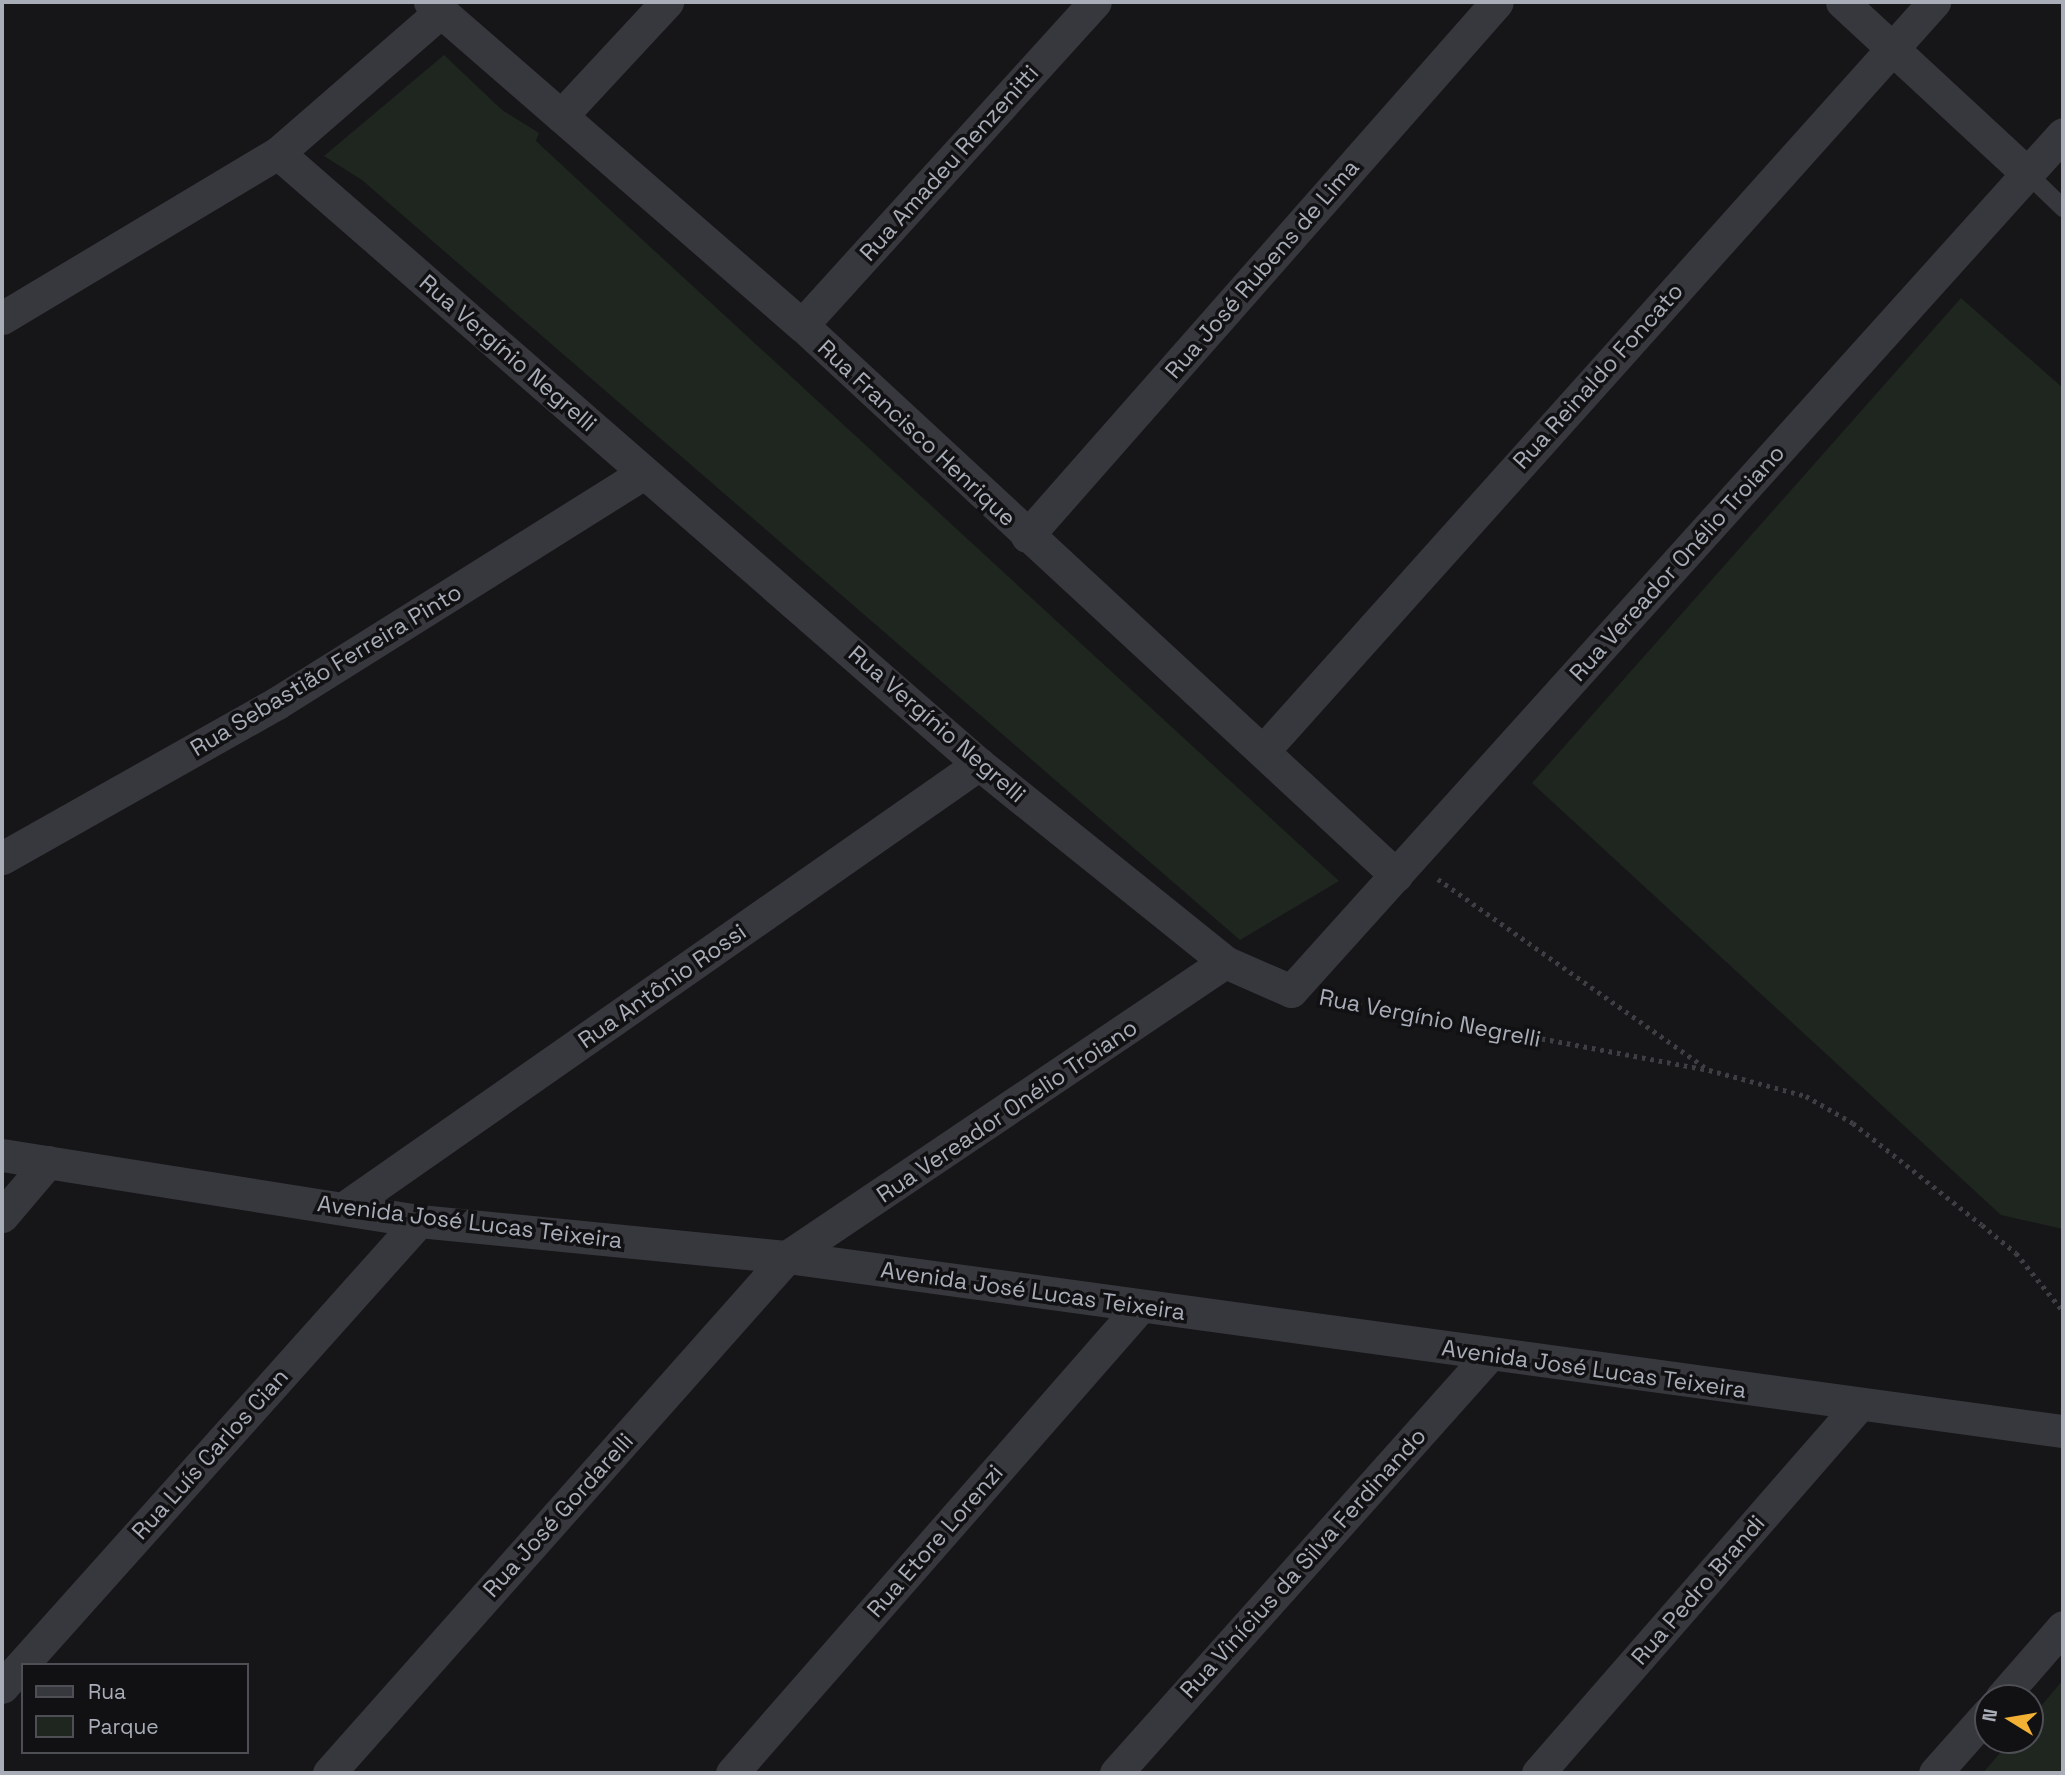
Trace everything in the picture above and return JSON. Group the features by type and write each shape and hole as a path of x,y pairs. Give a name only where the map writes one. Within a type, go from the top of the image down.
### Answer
{"street":[{"path":"561,116 667,2"},
{"name":"Rua Amadeu Renzenitti","path":"802,325 1095,2"},
{"name":"Rua José Rubens de Lima","path":"1027,536 1497,2"},
{"path":"1842,2 2028,174"},
{"name":"Rua Reinaldo Foncato","path":"1263,751 1934,2"},
{"path":"2,318 278,153 435,7"},
{"name":"Rua Francisco Henrique","path":"435,7 802,325 1027,536 1263,751 1403,868"},
{"name":"Rua Vereador Onélio Troiano","path":"1290,991 2063,134"},
{"name":"Rua Vergínio Negrelli","path":"278,153 979,764 1225,962 1290,991"},
{"name":"Rua Sebastião Ferreira Pinto","path":"2,858 277,703 644,473"},
{"name":"Rua Antônio Rossi","path":"344,1209 979,764"},
{"name":"Rua Vereador Onélio Troiano","path":"787,1257 1225,962"},
{"name":"Avenida José Lucas Teixeira","path":"2,1155 419,1221 787,1257 1857,1407 2063,1431"},
{"path":"2,1216 48,1162"},
{"name":"Rua Luís Carlos Cian","path":"23,1663 419,1221"},
{"name":"Rua José Gordarelli","path":"329,1773 787,1257"},
{"name":"Rua Etore Lorenzi","path":"732,1773 1139,1308"},
{"name":"Rua Vinícius da Silva Ferdinando","path":"1116,1773 1490,1354"},
{"name":"Rua Pedro Brandi","path":"1538,1773 1857,1407"},
{"path":"2013,1684 2063,1627"},
{"name":"Rua Luís Carlos Cian","path":"2,1687 21,1666"},
{"path":"1935,1773 1974,1729"}],"lane":[{"path":"2028,174 2063,208"}],"path":[{"path":"1403,868 1709,1070"},
{"name":"Rua Vergínio Negrelli","path":"1290,991 1709,1070 1806,1096 1853,1123 2016,1253 2063,1311"}],"green space":[{"path":"444,55 502,110 539,133 536,141 1339,881 1240,940 362,180 324,156"},
{"path":"1961,298 2063,388 2063,1229 2001,1215 1532,783"},
{"path":"2063,1680 2063,1773 1983,1773 1999,1754 2044,1754 2044,1702"}]}
